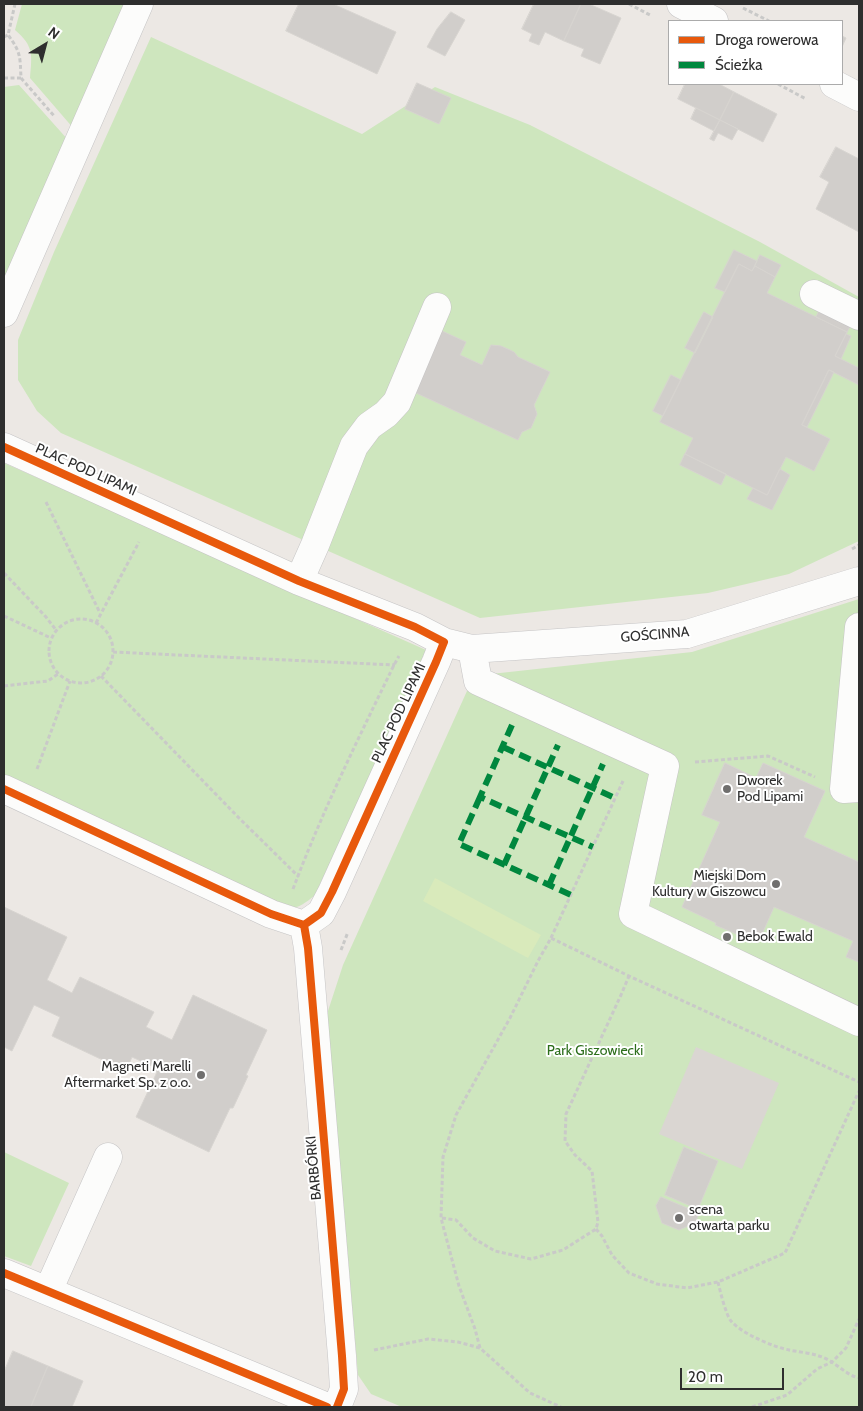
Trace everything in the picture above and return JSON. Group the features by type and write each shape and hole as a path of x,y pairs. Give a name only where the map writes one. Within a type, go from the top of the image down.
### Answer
{"street":[{"path":"4,313 139,4"},
{"path":"681,4 712,20"},
{"path":"836,85 859,97"},
{"path":"814,294 859,316"},
{"path":"299,580 315,545 354,446 369,426 386,414 397,402 437,307"},
{"name":"PLAC POD LIPAMI","path":"4,447 299,580 415,627 444,642 332,892 320,913 304,925"},
{"name":"GOŚCINNA","path":"444,642 472,648 688,634 859,581"},
{"path":"852,789 859,627"},
{"path":"472,648 478,681 665,766 633,914 859,1022"},
{"path":"4,790 271,914 304,925"},
{"name":"BARBÓRKI","path":"304,925 308,948 342,1356 344,1389 337,1407"},
{"path":"48,1291 108,1156"},
{"path":"4,1273 327,1407"}],"path":[{"path":"15,4 6,36 17,47 20,58 21,78 77,144"},
{"path":"736,4 767,20"},
{"path":"4,78 21,78"},
{"path":"44,497 101,614"},
{"path":"96,623 140,540"},
{"path":"850,549 859,545"},
{"path":"4,573 56,630"},
{"path":"4,616 51,638"},
{"path":"82,619 96,623 108,635 113,652 110,666 101,676 86,683 70,681 58,674 51,663 49,650 51,638 56,630 68,622 82,619"},
{"path":"113,652 394,665"},
{"path":"292,892 348,760 394,665 402,653"},
{"path":"4,686 48,681 58,674"},
{"path":"101,676 298,876"},
{"path":"34,777 70,681"},
{"path":"665,766 711,760 768,756 852,789"},
{"path":"480,1348 459,1286 441,1218 442,1156 456,1115 510,1018 551,938 626,774"},
{"path":"551,938 628,976 859,1082"},
{"path":"441,1218 456,1220 473,1238 494,1251 532,1259 563,1250 596,1229 598,1222 592,1171 575,1155 565,1141 566,1114 628,976"},
{"path":"596,1229 612,1255 629,1273 657,1284 686,1288 718,1282 785,1253 859,1091"},
{"path":"718,1282 731,1321 750,1336 787,1350 819,1356 832,1362 854,1377 859,1378"},
{"path":"752,1407 787,1395 818,1369 832,1362 846,1348 859,1319"},
{"path":"342,1356 428,1339 458,1342 480,1348 530,1393 560,1407"}],"green space":[{"path":"22,4 125,4 74,129 30,78 31,57 29,46 15,30"},
{"path":"151,37 362,134 435,87 530,125 760,242 859,297 859,541 789,574 708,593 480,618 61,433 37,411 18,380 18,340 54,252"},
{"path":"19,85 69,141 4,289 4,87"},
{"path":"4,463 426,650 315,895 306,902 299,906 280,909 4,779"},
{"name":"Park Giszowiecki","path":"859,599 859,1407 402,1407 371,1394 358,1375 327,1014 343,965 467,691 478,681 491,674 692,652"},
{"path":"435,878 541,935 528,958 423,901"},
{"path":"4,1152 69,1183 31,1266 4,1256"}],"shaded area":[{"path":"696,1047 779,1083 742,1169 659,1134"}],"building":[{"path":"299,4 333,4 396,32 377,74 286,31"},
{"path":"534,4 581,4 564,41 545,32 539,45 529,41 532,34 522,29"},
{"path":"581,4 589,4 621,18 600,64 581,56 584,49 564,41"},
{"path":"451,12 465,20 445,56 427,47 437,29"},
{"path":"417,83 451,98 439,124 405,109"},
{"path":"685,85 721,85 734,92 720,120 678,99"},
{"path":"734,92 777,114 763,142 720,120"},
{"path":"696,108 720,120 714,131 691,119"},
{"path":"720,120 738,129 732,140 718,133 714,141 710,139"},
{"path":"836,147 859,159 859,232 816,209 829,182 820,177"},
{"path":"734,250 757,261 752,271 739,264 725,292 715,288"},
{"path":"760,255 781,265 775,277 755,266"},
{"path":"739,264 752,271 755,266 775,277 767,293 847,332 835,356 859,368 859,385 829,370 802,425 830,439 814,471 786,457 767,495 685,454 693,438 660,422"},
{"path":"821,308 852,323 846,334 847,332 816,317"},
{"path":"704,312 713,317 695,353 685,348"},
{"path":"442,331 466,342 460,355 482,365 491,345 501,346 514,352 518,357 550,372 534,405 537,414 531,428 522,432 518,440 414,392"},
{"path":"846,334 851,336 841,359 835,356"},
{"path":"829,370 834,372 807,427 802,425"},
{"path":"671,375 681,380 663,416 653,411"},
{"path":"685,454 726,474 721,485 680,465"},
{"path":"780,469 790,475 772,510 747,499 753,488 767,495"},
{"name":"Miejski Dom Kultury w Giszowcu","path":"725,763 756,778 763,763 825,791 804,837 859,862 859,962 846,957 853,941 774,907 758,943 715,925 716,923 682,907 720,822 702,815"},
{"path":"4,907 67,937 47,980 72,993 80,977 154,1012 146,1027 172,1040 193,995 267,1030 233,1108 230,1108 209,1152 136,1117 157,1072 155,1071 156,1068 132,1057 126,1071 52,1036 60,1017 34,1005 12,1051 4,1047"},
{"path":"684,1147 718,1161 698,1209 665,1195"},
{"name":"scena otwarta parku","path":"661,1197 699,1213 695,1223 679,1230 662,1223 656,1206"},
{"path":"13,1351 48,1366 31,1407 4,1407 4,1372"},
{"path":"48,1366 83,1381 72,1407 31,1407"}],"marked path":[{"path":"512,725 480,797 593,847"},
{"path":"504,865 558,745"},
{"path":"503,747 615,798"},
{"path":"549,885 603,764"},
{"path":"480,797 459,844 571,895"}],"cycle path":[{"path":"4,447 299,581 415,627 444,642 332,892 321,913 304,925 271,914 4,789"},
{"path":"304,925 308,948 342,1356 344,1389 337,1407"},
{"path":"4,1273 327,1407"}],"place":[{"name":"Dworek Pod Lipami","path":"727,789"},
{"name":"Miejski Dom Kultury w Giszowcu","path":"776,884"},
{"name":"Bebok Ewald","path":"727,937"},
{"name":"Magneti Marelli Aftermarket Sp. z o.o.","path":"201,1075"},
{"name":"scena otwarta parku","path":"679,1218"}]}
